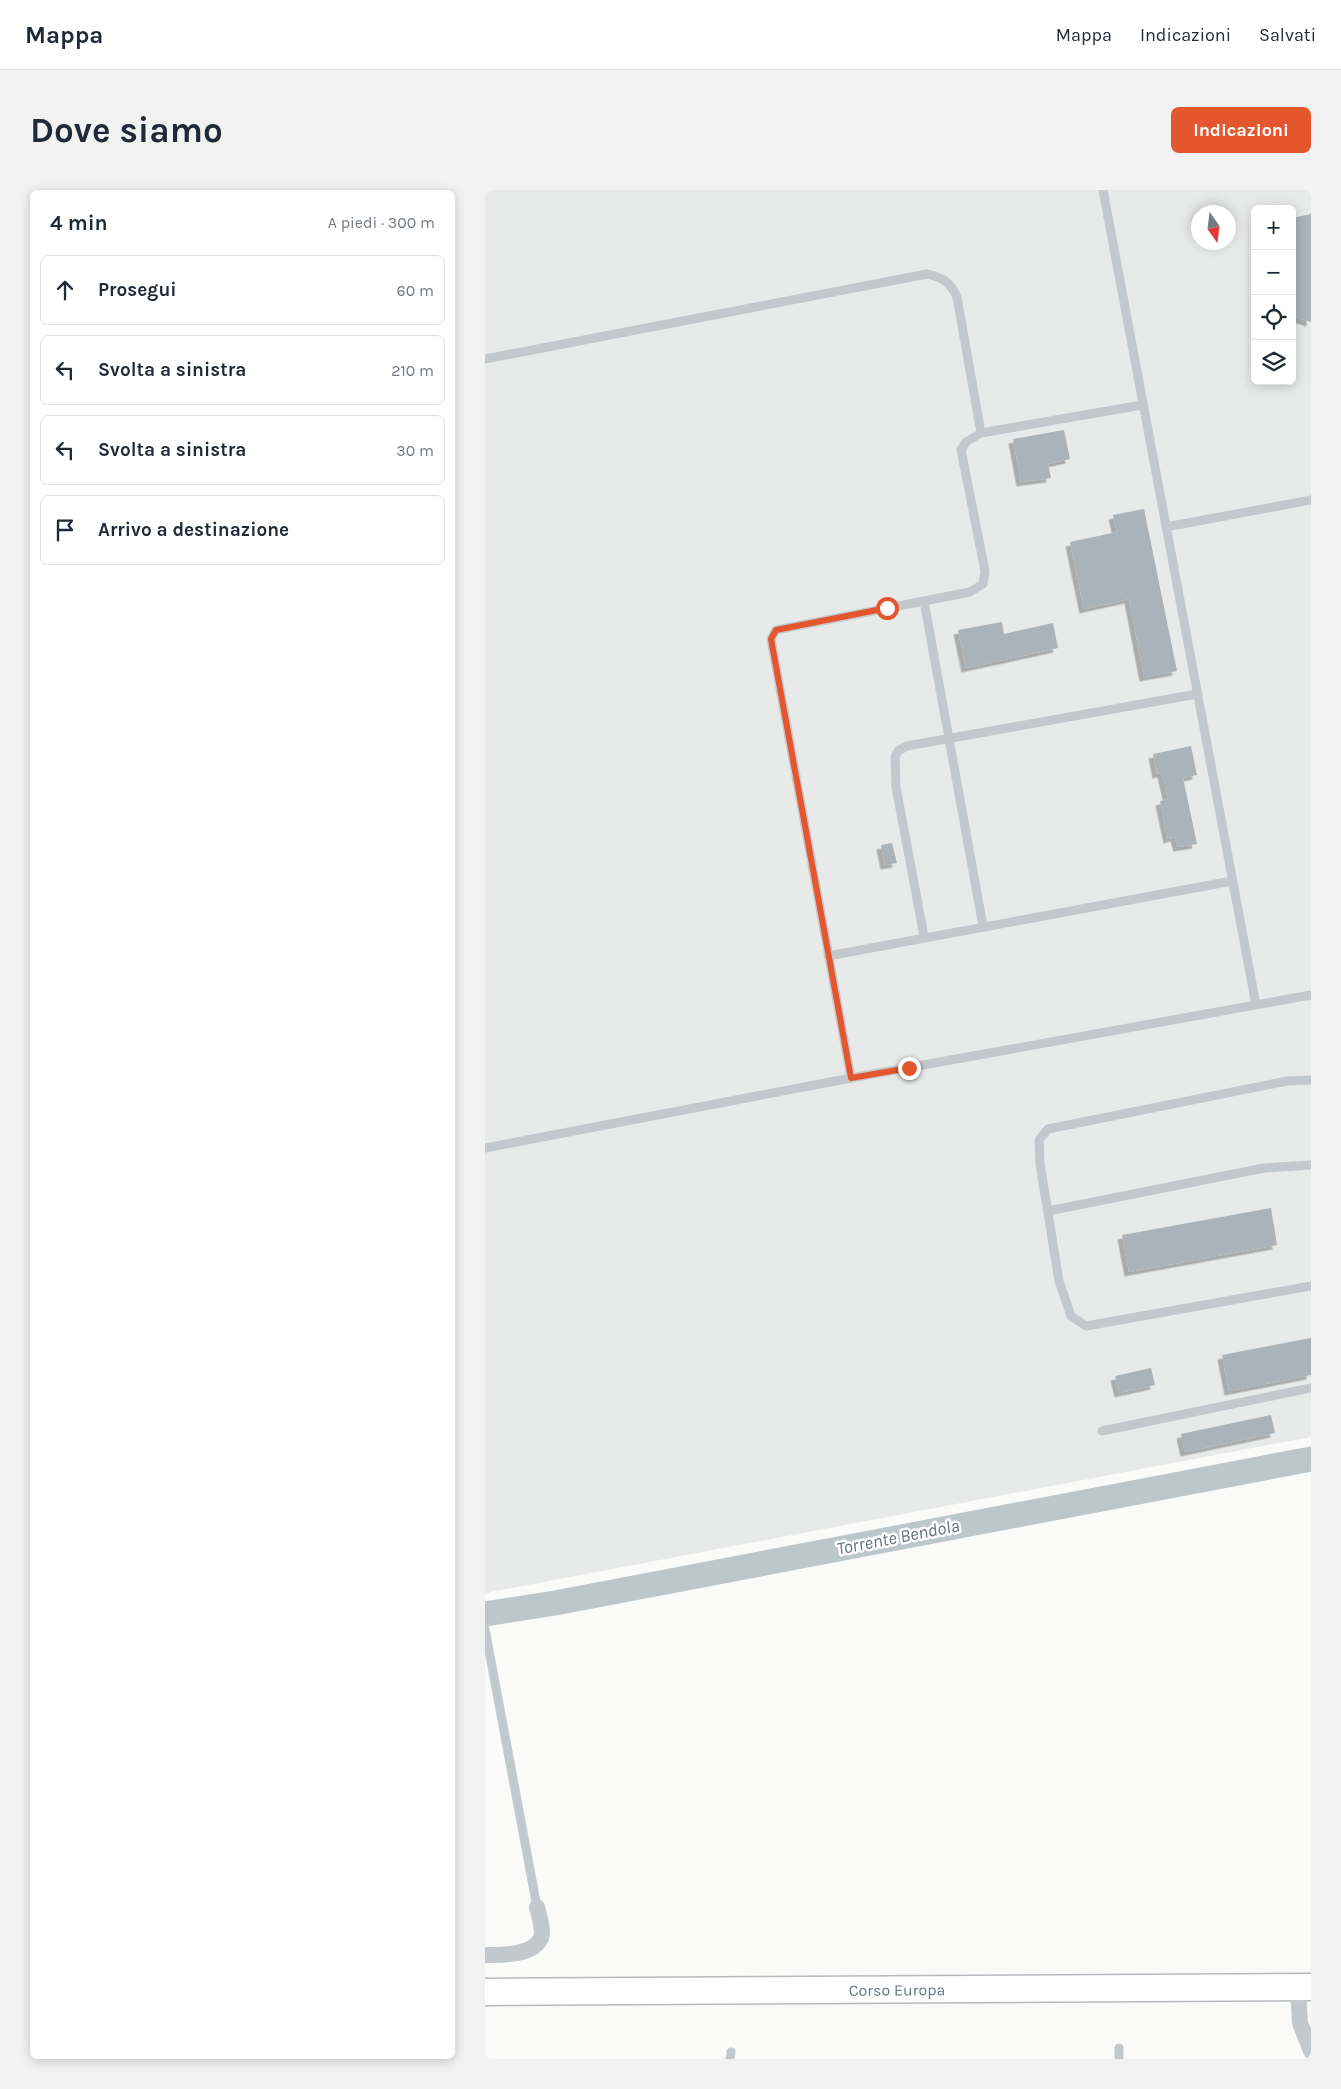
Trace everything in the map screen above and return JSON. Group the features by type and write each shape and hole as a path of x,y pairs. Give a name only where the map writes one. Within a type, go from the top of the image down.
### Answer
{"main road":[{"name":"Corso Europa","path":"485,1992 1305,1987"}],"street":[{"path":"485,1955 514,1953 535,1946 541,1938 542,1930 537,1907"},
{"path":"1305,1987 1300,2023 1311,2051"}],"lane":[{"path":"1103,190 1231,881 1256,1005"},
{"path":"485,359 927,274 940,277 952,285 957,297 981,433"},
{"path":"851,1078 771,639 776,630 971,592 983,584 985,571 961,450 966,442 981,433 1142,405"},
{"path":"1166,527 1311,500"},
{"path":"924,601 983,926"},
{"path":"924,936 896,787 895,757 898,751 907,746 1197,694"},
{"path":"828,956 924,936 1231,881"},
{"path":"485,1148 851,1078 1311,995"},
{"path":"1311,1080 1287,1081 1048,1129 1039,1140 1040,1164 1059,1281 1071,1316 1086,1326 1311,1286"},
{"path":"1048,1212 1264,1168 1311,1165"},
{"path":"1102,1431 1311,1388"},
{"path":"485,1629 537,1907"},
{"path":"1119,2048 1119,2059"}],"shaded area":[{"path":"485,190 1311,190 1311,1437 485,1593"}],"building":[{"path":"1311,214 1311,322 1296,317 1296,217"},
{"path":"1064,430 1070,459 1048,464 1051,478 1021,482 1013,439"},
{"path":"1144,509 1177,671 1144,677 1129,599 1084,609 1070,542 1117,532 1113,515"},
{"path":"1002,622 1004,634 1053,623 1058,648 966,668 958,630"},
{"path":"1191,746 1197,775 1183,778 1197,844 1178,847 1175,837 1168,839 1160,801 1168,799 1162,773 1157,774 1153,754"},
{"path":"892,843 897,863 885,865 881,845"},
{"path":"1271,1208 1277,1245 1129,1272 1122,1235"},
{"path":"1311,1338 1311,1375 1229,1391 1222,1355"},
{"path":"1151,1368 1155,1385 1119,1393 1115,1376"},
{"path":"1271,1415 1275,1433 1185,1452 1181,1434"}],"waterway":[{"name":"Torrente Bendola","path":"485,1614 555,1603 1311,1459"}],"route":[{"path":"887,608 776,630 771,639 851,1078 909,1068"}]}
